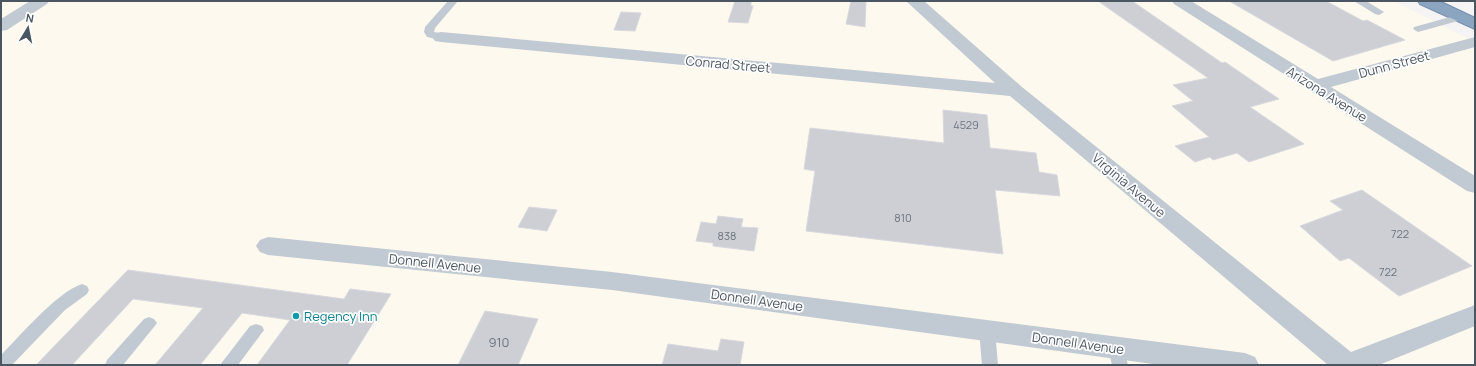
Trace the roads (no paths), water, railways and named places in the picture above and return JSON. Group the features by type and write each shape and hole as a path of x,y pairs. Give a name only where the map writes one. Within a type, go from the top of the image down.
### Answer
{"highway":[{"path":"1426,1 1468,21"}],"street":[{"path":"1,26 41,1"},
{"name":"Virginia Avenue","path":"914,1 1015,91 1348,365"},
{"name":"Arizona Avenue","path":"1180,1 1475,186"},
{"name":"Conrad Street","path":"441,37 1015,91"},
{"name":"Dunn Street","path":"1314,86 1475,42"},
{"name":"Donnell Avenue","path":"268,246 612,281 987,330 1118,356 1245,365"},
{"path":"1348,365 1475,315"}],"lane":[{"path":"441,37 431,35 429,32 430,27 453,1"},
{"path":"1359,1 1379,12"},
{"path":"1418,30 1468,21"},
{"path":"1,365 60,306 82,290"},
{"path":"113,365 150,323"},
{"path":"228,365 256,330"},
{"path":"987,330 990,365"}],"place":[{"name":"Regency Inn","path":"296,316"}]}
